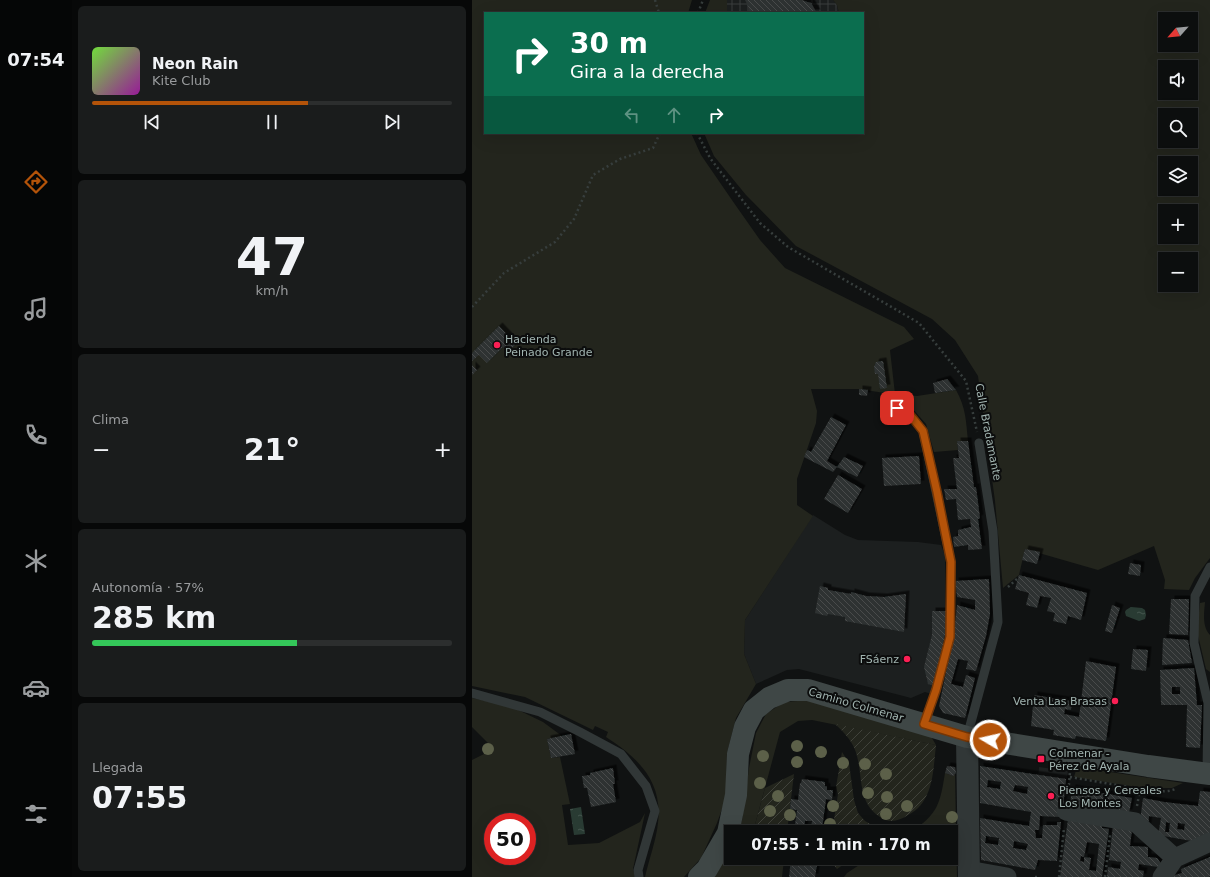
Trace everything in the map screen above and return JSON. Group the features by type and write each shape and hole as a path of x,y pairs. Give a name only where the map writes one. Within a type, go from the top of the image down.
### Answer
{"main road":[{"name":"Camino Colmenar","path":"699,877 706,869 728,833 736,795 738,754 745,727 754,710 769,698 788,690 808,690 967,737 1201,773"}],"street":[{"path":"967,737 969,873 1007,877"},
{"path":"1066,811 1135,822 1175,858"},
{"path":"1162,877 1175,858 1210,842"}],"lane":[{"path":"888,404 907,411 923,431 951,562 950,637 936,690 924,724"},
{"name":"Calle Bradamante","path":"967,737 998,622 993,530 979,443"},
{"path":"1201,773 1208,703 1194,643 1195,596 1210,567"},
{"path":"472,693 540,712 620,754 646,786 655,811 638,870 639,877"}],"path":[{"path":"655,0 659,12"},
{"path":"698,12 703,0"},
{"path":"472,307 504,272 555,242 574,219 593,174 620,159 653,148 660,134"},
{"name":"Calle Bradamante","path":"698,134 710,158 760,223 788,247 919,323 966,381 979,443"},
{"path":"1003,590 1018,578"},
{"path":"1070,777 1140,789 1165,791 1174,790 1201,773"},
{"path":"1135,822 1140,789"},
{"path":"1105,877 1110,833"}],"shaded area":[{"path":"472,0 692,0 688,12 484,12 484,134 691,134 701,155 734,203 760,240 785,268 904,327 914,339 890,350 895,394 917,396 956,390 964,409 968,441 957,441 958,450 934,452 926,424 911,407 891,394 859,389 811,389 817,411 816,423 797,479 797,505 813,516 745,620 744,654 756,684 736,718 727,753 726,798 717,823 701,858 684,877 645,877 658,823 659,808 656,795 646,772 628,753 606,737 608,732 595,726 593,730 525,697 472,686"},
{"path":"710,0 727,0 727,12 705,12"},
{"path":"727,0 833,0 837,5 839,12 727,12"},
{"path":"833,0 1210,0 1210,558 1195,578 1189,590 1164,589 1165,580 1154,546 1098,570 1025,549 1019,575 1003,588 995,501 978,376 955,340 932,319 796,246 746,195 714,156 704,134 864,134 864,12 839,12 837,5"},
{"path":"813,515 845,535 858,540 918,542 941,545 945,555 945,635 932,694 925,692 911,698 799,669 787,670 756,684 744,654 745,620"},
{"path":"1205,602 1205,624 1210,635 1210,672 1206,669 1197,631 1200,603"},
{"path":"472,698 510,706 543,722 562,736 547,739 551,758 560,757 570,804 562,805 568,845 599,843 640,822 645,813 633,869 635,877 472,877 472,760 494,749 472,727"},
{"path":"810,700 929,733 936,745 812,720 798,721 780,732 755,825 740,825 756,733 766,714 784,702"},
{"path":"835,724 936,745 931,784 923,802 917,809 905,817 894,821 883,819 873,811 868,805 862,790 859,765 854,747 846,735"},
{"path":"842,752 849,763 854,800 858,813 865,821 872,825 833,825 838,794 836,787"},
{"name":"Piensos y Cereales Los Montes","path":"1039,767 1068,771 1062,817 1035,816"},
{"path":"1077,767 1183,783 1172,788 1137,787 1074,777"},
{"path":"945,773 953,776 955,774 956,825 921,825 932,814 939,801"},
{"path":"794,774 788,825 755,825 765,788"},
{"path":"724,858 724,865 783,865 782,877 711,877"},
{"path":"834,865 843,865 837,869"},
{"path":"859,865 957,865 957,877 844,877 847,873"}],"water":[{"path":"1131,607 1142,608 1145,610 1145,619 1139,621 1126,616 1126,610"},
{"path":"581,807 585,834 574,835 570,809"}],"building":[{"path":"745,0 801,0 811,3 816,12 748,12 749,8"},
{"name":"Hacienda Peinado Grande","path":"499,326 516,344 508,352 503,347 487,363 479,355 472,361 472,353"},
{"path":"883,361 887,388 880,389 878,374 875,374 874,367 876,362"},
{"name":"Hacienda Peinado Grande","path":"472,365 477,370 472,375"},
{"path":"947,379 956,390 935,393 933,383"},
{"path":"859,389 868,390 867,396 859,395"},
{"path":"831,417 846,425 827,461 837,467 833,472 804,457 807,450 811,452"},
{"path":"957,441 968,441 974,487 976,487 982,549 968,550 968,545 954,547 953,537 958,536 958,530 971,527 970,519 958,520 956,499 946,500 944,489 957,489 953,458 959,458"},
{"path":"919,456 921,484 884,486 882,458"},
{"path":"844,457 863,466 857,477 837,467"},
{"path":"838,475 862,489 848,513 824,499"},
{"path":"1025,549 1040,552 1037,564 1022,560"},
{"path":"1130,563 1141,565 1140,576 1128,574"},
{"path":"1019,575 1087,593 1081,620 1068,616 1066,624 1053,621 1055,613 1047,611 1051,598 1040,596 1037,608 1026,605 1029,593 1015,589"},
{"path":"989,579 990,614 986,636 976,671 966,669 968,661 958,659 951,684 963,687 966,675 975,678 965,718 943,713 939,706 954,633 957,605 975,610 975,600 957,597 955,581"},
{"path":"820,586 828,588 828,590 851,594 851,592 866,596 884,597 906,594 904,632 845,621 845,617 828,614 827,616 815,613"},
{"path":"1171,599 1189,599 1188,635 1169,634"},
{"path":"1112,605 1120,608 1112,633 1105,631"},
{"path":"932,611 946,611 945,635 934,686 928,684 924,667 932,635"},
{"path":"1163,638 1188,640 1192,663 1162,665"},
{"path":"1133,649 1148,650 1146,671 1131,669"},
{"path":"1086,661 1116,667 1106,741 1076,736 1075,739 1053,735 1054,730 1031,726 1034,695 1072,701 1071,710 1065,709 1064,714 1079,717"},
{"path":"1194,668 1197,705 1202,705 1200,748 1186,747 1187,705 1161,705 1160,670","holes":["1172,687 1180,687 1180,694 1172,694"]},
{"path":"571,734 575,754 551,758 547,739"},
{"path":"947,766 955,767 956,773 953,776 945,773"},
{"path":"980,766 1066,779 1062,817 1040,816 1039,830 1035,830 1036,838 1042,838 1043,825 1057,825 1057,822 1061,822 1057,861 1038,860 1035,870 981,860 980,818 1029,826 1031,812 980,803","holes":["988,780 1001,782 1000,789 987,787","1015,785 1028,787 1027,794 1013,791","986,836 999,838 998,845 985,843","1014,841 1028,844 1026,850 1013,848"]},
{"path":"613,768 615,784 613,784 616,802 591,807 587,788 584,788 582,776"},
{"path":"802,779 825,782 827,790 833,790 832,800 826,799 823,825 811,825 812,821 805,821 805,825 795,825 797,810 790,809 791,799 798,800"},
{"path":"1072,788 1132,798 1129,813 1070,804"},
{"path":"1200,791 1210,792 1210,836 1197,842 1158,835 1161,818 1149,816 1148,827 1140,821 1143,798 1198,806","holes":["1166,822 1170,823 1169,832 1165,832","1178,823 1185,824 1184,830 1177,829"]},
{"path":"1068,819 1102,823 1102,828 1109,829 1102,877 1060,877","holes":["1087,842 1099,844 1096,871 1089,870 1091,858 1084,857","1081,856 1084,857 1084,862 1080,861"]},
{"path":"1113,826 1132,829 1130,846 1148,847 1148,857 1157,858 1164,868 1139,864 1138,870 1144,871 1143,877 1107,877 1108,867 1120,869 1121,862 1109,860"},
{"path":"1210,857 1209,877 1168,877 1182,873 1181,869"},
{"path":"790,865 817,865 815,877 789,877"}],"place":[{"name":"Hacienda Peinado Grande","path":"497,345"},
{"name":"FSáenz","path":"907,659"},
{"name":"Venta Las Brasas","path":"1115,701"},
{"name":"Colmenar - Pérez de Ayala","path":"1041,759"},
{"name":"Piensos y Cereales Los Montes","path":"1051,796"}],"route":[{"path":"897,408 907,411 923,431 951,562 950,637 936,690 924,724 967,737 990,740"}]}
